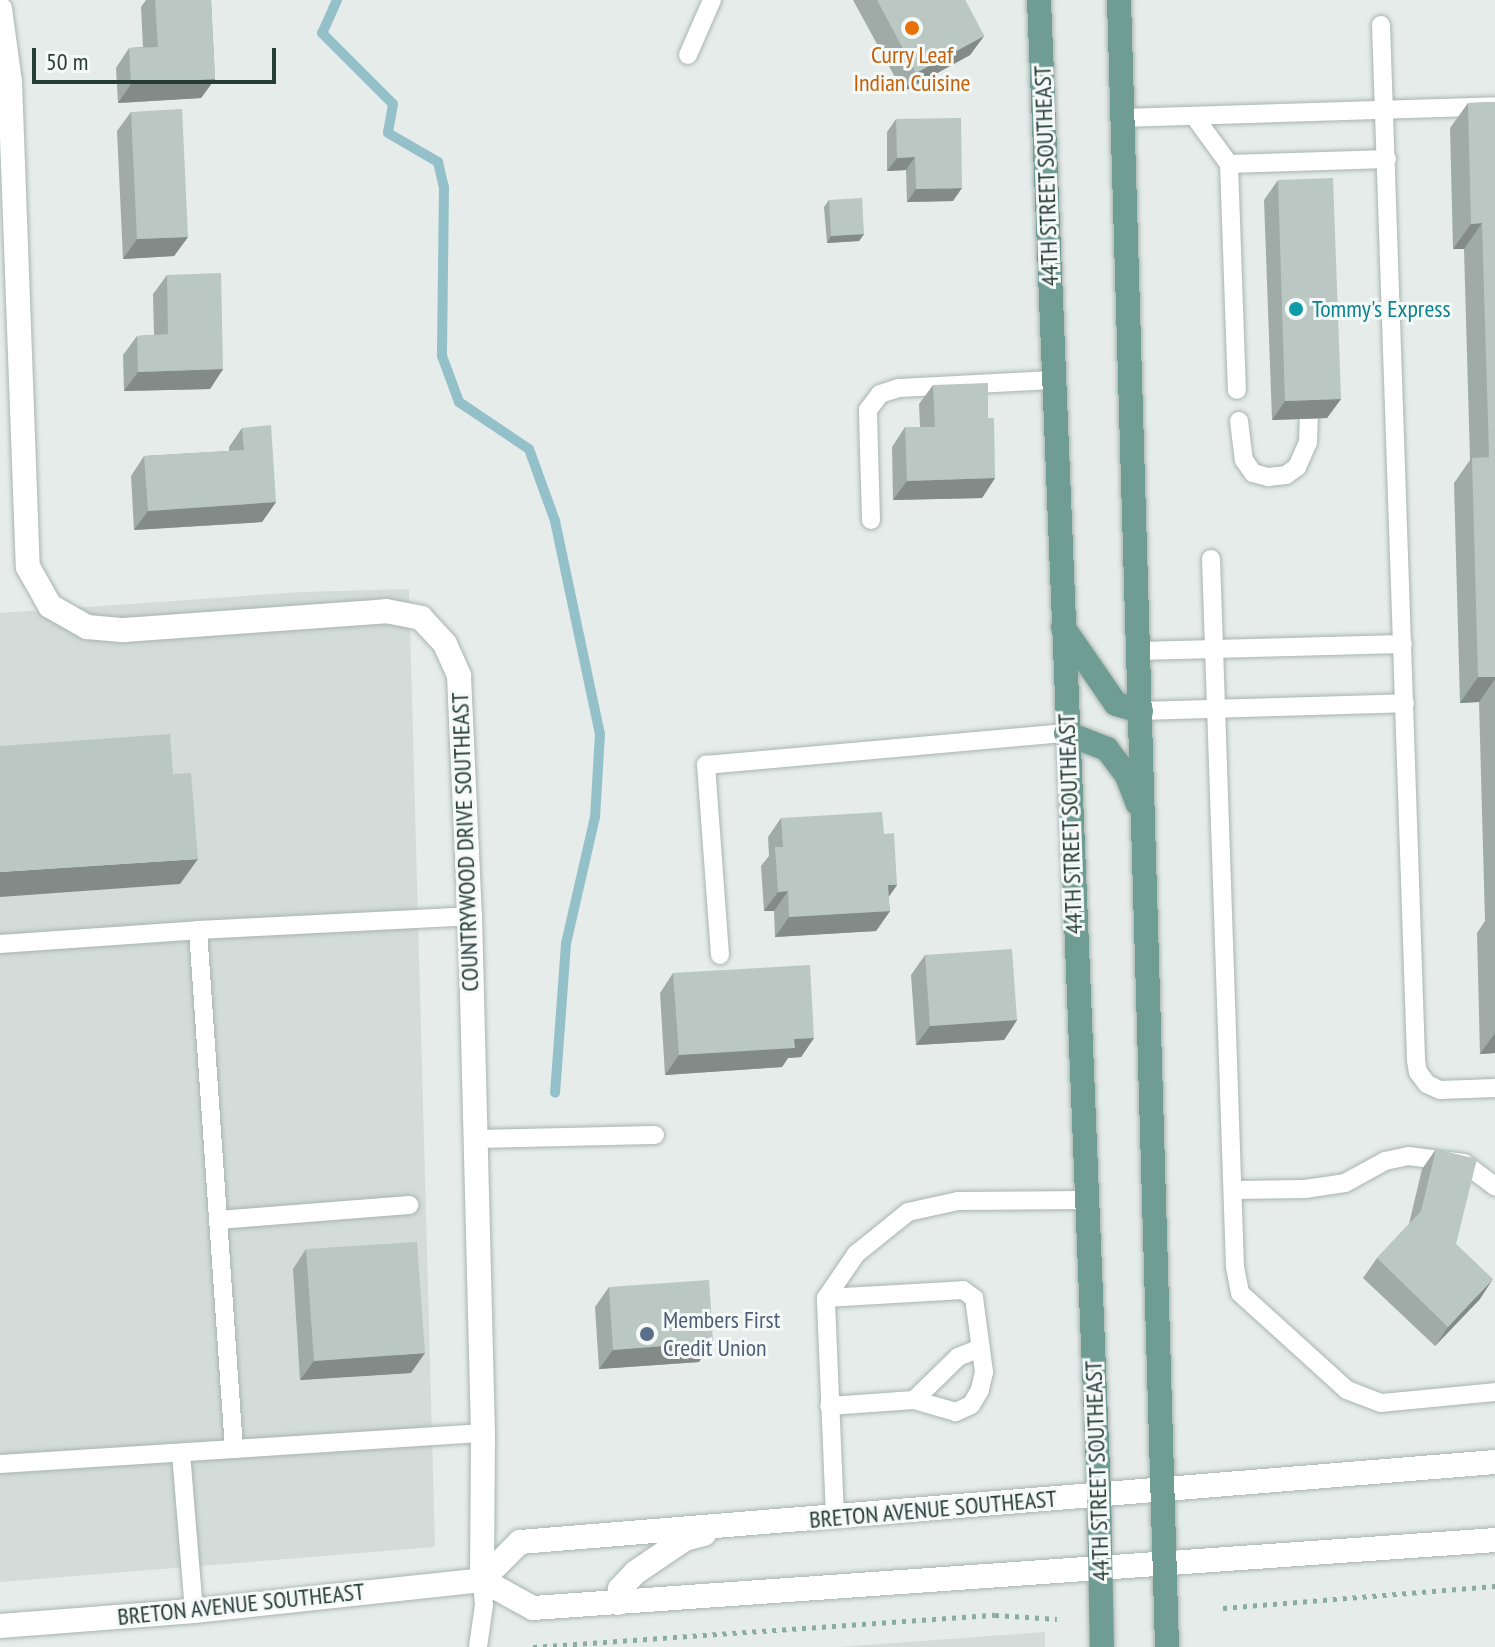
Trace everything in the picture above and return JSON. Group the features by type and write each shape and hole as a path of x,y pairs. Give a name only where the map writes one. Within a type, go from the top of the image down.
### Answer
{"main road":[{"name":"44TH STREET SOUTHEAST","path":"1039,0 1099,1496 1102,1647"},
{"path":"1119,0 1167,1647"},
{"name":"COUNTRYWOOD DRIVE SOUTHEAST","path":"0,9 28,567 50,606 87,627 124,630 386,611 421,618 445,644 459,676 470,916 483,1433 482,1580"},
{"path":"1062,625 1116,704 1141,711"},
{"path":"1066,733 1107,749 1127,776 1145,821"},
{"name":"BRETON AVENUE SOUTHEAST","path":"0,1626 194,1611 482,1580 520,1542 1495,1462"},
{"path":"618,1603 620,1589 652,1560 685,1539 741,1524"},
{"path":"482,1580 533,1608 1495,1540"}],"lane":[{"path":"688,55 712,0"},
{"path":"1381,25 1418,1072 1427,1084 1440,1090 1495,1088"},
{"path":"1123,118 1495,106"},
{"path":"1194,116 1229,164 1237,390"},
{"path":"1229,164 1387,159"},
{"path":"1300,162 1301,186"},
{"path":"871,520 868,410 880,394 899,388 1053,380"},
{"path":"1239,421 1244,460 1253,473 1268,477 1286,475 1297,467 1308,442 1309,419"},
{"path":"1211,559 1233,1190 1240,1293 1347,1390 1381,1403 1495,1392"},
{"path":"1139,651 1403,644"},
{"path":"1141,711 1405,703"},
{"path":"720,955 706,765 1066,733"},
{"path":"0,944 470,916"},
{"path":"198,930 234,1449"},
{"path":"475,1139 655,1135"},
{"path":"1233,1190 1305,1189 1345,1183 1385,1161 1408,1156 1464,1163 1495,1186"},
{"path":"835,1517 826,1298 856,1254 908,1212 958,1201 1087,1200"},
{"path":"218,1220 409,1205"},
{"path":"826,1298 963,1290 974,1298 978,1349 984,1372 980,1390 971,1405 956,1412 914,1400 829,1406"},
{"path":"914,1400 958,1357 978,1349"},
{"path":"0,1464 483,1433"},
{"path":"181,1453 194,1611"},
{"path":"478,1647 484,1605 482,1580"}],"path":[{"path":"1223,1608 1495,1586"},
{"path":"533,1647 995,1615 1057,1619"}],"shaded area":[{"path":"409,589 435,1547 0,1582 0,613 301,592"},
{"path":"1045,1632 1045,1647 839,1647"}],"building":[{"path":"155,0 211,0 215,79 131,84 129,48 158,47"},
{"path":"877,0 965,0 984,36 916,73"},
{"path":"1495,102 1495,677 1478,677 1472,458 1489,457 1482,223 1471,224 1468,103"},
{"path":"182,109 188,237 137,239 131,112"},
{"path":"961,118 962,188 916,189 915,157 897,158 896,119"},
{"name":"Tommy's Express","path":"1333,178 1341,399 1285,401 1278,180"},
{"path":"862,198 864,234 831,236 829,200"},
{"path":"221,273 223,369 138,372 137,336 168,334 167,275"},
{"path":"988,383 988,418 994,418 995,478 907,481 905,427 935,427 933,385"},
{"path":"271,425 276,502 148,511 144,456 244,450 242,428"},
{"path":"170,734 173,774 191,773 198,859 0,872 0,746"},
{"path":"882,812 884,834 894,833 897,885 888,885 890,911 789,917 788,891 778,892 775,847 783,847 781,818"},
{"path":"1012,949 1017,1020 930,1026 925,955"},
{"path":"810,965 814,1038 794,1039 795,1048 679,1055 673,973"},
{"path":"1436,1149 1477,1159 1456,1244 1493,1279 1448,1327 1377,1258 1421,1211"},
{"path":"417,1242 425,1353 314,1361 306,1249"},
{"path":"709,1280 713,1342 613,1350 609,1287"}],"waterway":[{"path":"337,0 322,33 393,104 388,133 438,162 444,187 442,356 459,402 529,449 555,521 600,734 595,817 566,944 555,1093"}],"place":[{"name":"Curry Leaf Indian Cuisine","path":"912,28"},
{"name":"Tommy's Express","path":"1296,309"},
{"name":"Members First Credit Union","path":"647,1334"}]}
